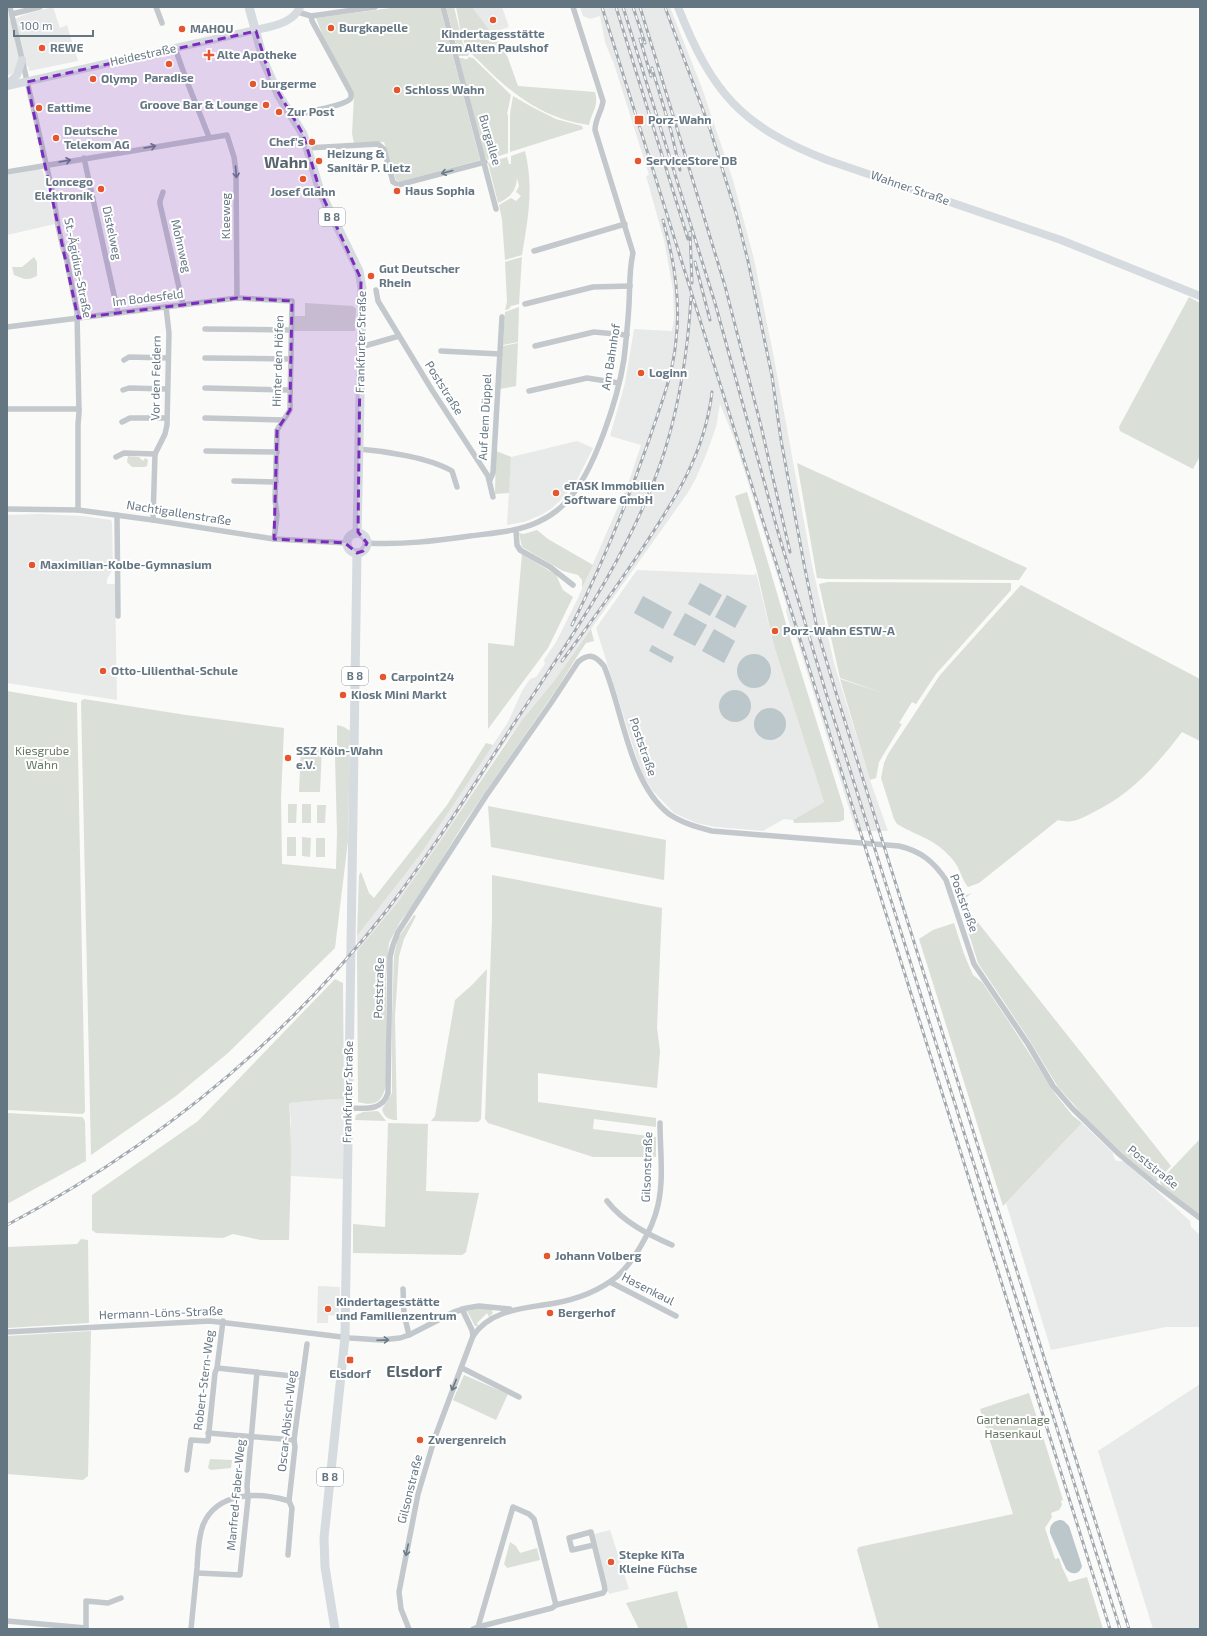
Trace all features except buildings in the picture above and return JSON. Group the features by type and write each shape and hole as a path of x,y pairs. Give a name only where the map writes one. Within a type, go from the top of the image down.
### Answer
{"main road":[{"name":"Frankfurter Straße","path":"249,7 264,62 271,80 303,134 322,195 359,271 362,288 360,449 357,533"},
{"path":"357,533 363,536 367,543 365,549 357,553 350,550 347,543 351,535 357,533"},
{"name":"Frankfurter Straße","path":"335,1629 325,1567 324,1538 344,1337 357,553"}],"street":[{"name":"St.-Ägidius-Straße","path":"10,7 55,206 78,318 78,510"},
{"path":"12,14 40,7"},
{"path":"156,7 162,23"},
{"path":"299,10 311,16 375,7"},
{"name":"Burgallee","path":"443,7 463,86 485,162 496,209"},
{"name":"Am Bahnhof","path":"367,543 424,543 516,530 530,526 549,516 568,501 583,479 603,435 619,383 627,335 630,268 633,253 595,130 602,101 573,7"},
{"name":"Wahner Straße","path":"678,7 696,49 720,89 747,117 778,138 802,150 828,160 1061,240 1200,296"},
{"name":"Heidestraße","path":"7,86 256,31 284,23 299,10"},
{"path":"293,117 340,104 349,100 351,97 337,66 312,21 311,16"},
{"path":"7,172 45,164 209,137 175,48"},
{"path":"7,86 17,75 22,60"},
{"name":"Kleeweg","path":"209,137 227,135 234,157 236,172 237,298"},
{"path":"307,148 378,144 384,149 393,182 398,185 485,162"},
{"name":"Distelweg","path":"84,158 118,313"},
{"name":"Mohnweg","path":"163,192 160,204 182,304"},
{"path":"534,251 625,224"},
{"path":"525,304 593,287 630,286"},
{"name":"Poststraße","path":"376,290 378,301 490,480 493,497"},
{"name":"Im Bodesfeld","path":"7,327 237,298 292,301"},
{"name":"Hinter den Höfen","path":"274,539 277,515 277,430 290,410 290,330 292,301"},
{"name":"Vor den Feldern","path":"153,520 155,454 165,434 167,418 169,333 166,307"},
{"name":"Auf dem Düppel","path":"490,480 493,473 502,317"},
{"path":"205,329 290,330"},
{"path":"535,346 594,332 627,335"},
{"path":"361,347 399,336"},
{"path":"441,351 500,354"},
{"path":"124,360 130,357 168,358"},
{"path":"205,358 290,359"},
{"path":"530,391 587,378 619,383"},
{"path":"123,390 129,388 167,389"},
{"path":"205,388 290,390"},
{"path":"7,409 79,409"},
{"path":"122,422 130,418 167,418"},
{"path":"205,418 283,420"},
{"path":"360,449 384,451 440,465 452,471 457,487"},
{"path":"206,451 277,452"},
{"path":"116,457 124,453 155,454"},
{"path":"234,481 276,482"},
{"name":"Nachtigallenstraße","path":"7,509 78,510 274,539 347,543"},
{"path":"117,515 118,616"},
{"path":"516,530 520,550 550,567 573,585"},
{"name":"Poststraße","path":"348,1108 372,1108 378,1106 384,1102 388,1093 390,957 398,932 486,796 578,662 590,656 597,658 604,666 640,775 651,794 669,814 686,824 712,831 899,846 916,851 931,861 946,880 974,964 1028,1044 1053,1086 1072,1108 1119,1154 1156,1185 1200,1218"},
{"name":"Gilsonstraße","path":"409,1629 400,1604 399,1592 418,1494 435,1437 473,1336 492,1318 501,1313 574,1299 610,1282 617,1276 640,1248 656,1212 660,1191 660,1124"},
{"path":"607,1201 613,1209 647,1234 672,1245"},
{"name":"Hasenkaul","path":"610,1282 676,1316"},
{"path":"403,1289 404,1314 409,1335"},
{"name":"Gilsonstraße","path":"462,1309 479,1306 514,1310"},
{"path":"462,1309 472,1330 473,1336"},
{"name":"Hermann-Löns-Straße","path":"7,1332 202,1321 223,1322 344,1337 381,1340 400,1338 409,1335 462,1309"},
{"name":"Robert-Stern-Weg","path":"188,1470 191,1440 208,1441 215,1374 223,1322"},
{"name":"Oscar-Abisch-Weg","path":"289,1501 295,1447 294,1440 307,1344"},
{"path":"217,1368 302,1377"},
{"path":"462,1368 519,1397"},
{"name":"Manfred-Faber-Weg","path":"197,1573 240,1575 248,1495 247,1486 257,1372"},
{"path":"208,1433 294,1440"},
{"path":"191,1629 200,1540 203,1525 215,1508 224,1502 248,1495 280,1498 289,1501 292,1508 288,1555"},
{"path":"476,1628 513,1507 529,1514 534,1519 556,1605"},
{"path":"476,1628 603,1593 605,1590 591,1532 569,1538 572,1550 594,1545"},
{"path":"7,1621 86,1628 86,1601 108,1603 121,1598"}],"highlighted area":[{"path":"256,31 271,80 303,134 320,191 361,279 358,532 367,543 363,551 357,553 345,543 274,539 277,430 290,410 292,301 237,298 78,318 27,82"}],"shaded area":[{"path":"53,7 60,28 67,25 78,61 29,71 28,66 17,68 12,74 7,75 7,8 10,21 26,14"},
{"name":"Kindertagesstätte Zum Alten Paulshof","path":"472,7 502,7 509,27 491,33"},
{"path":"580,7 670,7 702,88 733,180 754,259 774,358 812,565 834,663 870,780 888,831 856,831 794,630 791,630 786,611 787,607 754,501 733,436 720,404 716,427 706,455 687,494 554,681 504,744 422,869 397,903 357,951 357,936 420,855 508,722 522,691 530,679 536,677 545,664 544,660 556,642 577,600 628,484 641,445 610,436 625,383 634,329 672,331 674,319 673,290 664,240 646,176 649,175 613,61 605,42 600,16 590,19 583,16"},
{"path":"40,169 43,171 55,224 7,235 7,175"},
{"path":"577,441 593,448 577,480 564,497 551,509 541,515 524,522 507,525 511,457"},
{"path":"40,514 83,516 111,520 112,522 113,569 107,579 107,584 115,584 117,700 7,683 7,515"},
{"path":"637,570 755,575 756,572 774,646 824,802 793,820 784,819 763,831 716,827 696,823 674,813 652,790 640,770 596,628"},
{"path":"700,583 722,595 710,616 688,604"},
{"path":"727,595 747,606 735,628 715,617"},
{"path":"643,596 672,612 663,629 634,613"},
{"path":"685,613 707,625 695,646 673,635"},
{"path":"714,629 735,641 724,663 702,651"},
{"path":"652,645 674,657 671,663 649,651"},
{"path":"751,654 757,654 766,659 770,665 770,677 766,683 757,688 751,688 742,683 737,674 737,668 742,659"},
{"path":"732,690 738,690 748,697 751,706 750,712 744,719 738,722 732,722 722,715 719,709 719,703 726,693"},
{"path":"767,708 773,708 783,715 786,724 785,730 779,737 773,740 767,740 757,733 754,727 754,721 761,711"},
{"path":"344,1099 343,1179 291,1176 291,1122 289,1103"},
{"path":"1082,1123 1113,1153 1114,1158 1117,1161 1124,1161 1190,1221 1191,1227 1200,1235 1200,1327 1166,1327 1051,1350 1006,1203"},
{"name":"Kindertagesstätte und Familienzentrum","path":"318,1286 340,1287 339,1316 328,1315 328,1323 317,1323"},
{"path":"1200,1384 1200,1629 1153,1629 1098,1451"},
{"path":"1061,1520 1069,1526 1082,1566 1080,1571 1076,1573 1071,1573 1066,1569 1050,1533 1052,1524"},
{"name":"Stepke KiTa Kleine Füchse","path":"610,1530 629,1589 609,1594 594,1534"}],"green space":[{"path":"398,7 440,7 480,160 399,182 396,180 384,142 354,143 352,134 354,96 323,36 316,18"},
{"path":"446,7 454,7 463,44 469,53 468,56 459,56"},
{"path":"456,7 472,7 502,47 508,58 518,86 595,92 596,105 589,125 559,118 545,112 519,97 495,77 467,49 462,37"},
{"path":"468,57 473,58 511,95 507,114 508,153 487,160 484,155 459,58 468,59"},
{"path":"513,96 556,119 582,126 583,129 510,152 510,114"},
{"path":"525,151 530,190 522,255 505,260 502,220 499,205 511,198 516,201 521,196 516,192 519,186 517,178 512,194 498,203 488,163 507,157 509,164 511,164 511,156"},
{"path":"34,257 37,262 37,276 31,279 26,279 14,275 12,267 22,267"},
{"path":"522,257 519,304 511,306 509,309 505,310 507,302 505,262"},
{"path":"1189,297 1200,303 1200,456 1193,469 1120,431 1119,427"},
{"path":"305,303 353,306 356,309 355,331 294,331 294,316 305,316"},
{"path":"519,307 518,342 503,345 505,312"},
{"path":"518,343 516,386 500,389 503,346"},
{"path":"496,451 511,457 509,493 495,494"},
{"path":"128,456 139,457 143,461 145,458 148,460 147,466 132,467 127,462"},
{"path":"797,463 1027,568 1019,580 817,578"},
{"path":"747,492 790,637 844,809 844,820 839,822 794,823 793,820 824,802 774,646 757,571 735,496"},
{"path":"537,530 548,539 593,565 582,588 582,580 578,575 563,571 522,547 519,533 524,534"},
{"path":"522,554 556,575 563,590 573,597 548,648 488,729 488,643 514,646"},
{"path":"828,582 1011,583 1011,590 936,674 916,704 912,702 899,723 902,724 879,762 876,778 870,780 840,679 883,693 840,678 819,584"},
{"path":"1021,585 1200,679 1200,741 1182,732 1153,767 1119,797 1106,806 1080,819 1072,821 1058,820 979,883 968,887 955,863 947,853 934,843 897,824 881,778 884,763 888,754 940,675"},
{"path":"591,629 594,641 586,643 556,690 464,823 418,898 400,922 389,943 386,981 385,1090 377,1102 369,1104 358,1102 357,951 397,903 522,720 554,681"},
{"name":"Kiesgrube Wahn","path":"7,691 77,703 85,1111 83,1114 7,1110"},
{"path":"84,699 284,728 281,799 282,864 336,869 337,833 335,756 337,755 337,725 350,731 348,841 335,948 228,1053 176,1096 91,1155 81,701"},
{"path":"486,743 493,745 420,855 357,936 359,875 361,872 369,893 374,898 447,805"},
{"path":"301,748 322,748 320,792 299,792"},
{"path":"288,804 297,804 296,823 288,823"},
{"path":"302,804 311,804 311,823 302,823"},
{"path":"317,805 326,805 325,823 317,823"},
{"path":"488,806 666,840 664,880 491,847"},
{"path":"287,837 296,837 296,856 287,856"},
{"path":"302,837 311,838 310,857 302,856"},
{"path":"316,838 325,838 325,857 316,857"},
{"path":"492,875 662,908 657,1028 660,1051 657,1088 538,1073 538,1102 656,1118 656,1127 594,1119 593,1129 656,1137 656,1157 593,1157 488,1123 485,1119 492,919"},
{"path":"972,893 961,901 1171,1166 1156,1182 1121,1152 1086,1118 1058,1087 1028,1038 978,963 958,899"},
{"path":"414,915 416,916 404,939 399,956 395,1016 397,1120 394,1120 386,1116 382,1109 392,1093 394,956 398,938"},
{"path":"954,923 964,954 973,975 982,982 1056,1095 1073,1116 1082,1123 1003,1206 919,939 933,930"},
{"path":"487,969 481,1119 478,1122 431,1121 435,1116 455,1000"},
{"path":"335,979 343,983 344,1099 289,1103 291,1154 289,1240 261,1240 233,1234 223,1238 96,1233 92,1230 92,1195 198,1121"},
{"path":"377,1111 386,1121 355,1120 356,1115 363,1112"},
{"path":"7,1113 82,1117 85,1122 86,1161 7,1204"},
{"path":"388,1123 428,1124 426,1191 479,1193 466,1252 462,1255 353,1253 353,1224 385,1227"},
{"path":"1200,1139 1200,1215 1161,1186 1160,1181"},
{"path":"81,1239 88,1240 89,1323 7,1328 7,1247 77,1244"},
{"path":"483,1308 491,1309 493,1313 489,1317 487,1313 477,1323 478,1326 475,1326 467,1311"},
{"path":"91,1331 88,1476 83,1480 7,1474 7,1336"},
{"path":"464,1375 508,1394 496,1420 453,1400"},
{"name":"Gartenanlage Hasenkaul","path":"1029,1393 1063,1500 1061,1501 1062,1505 1059,1510 1051,1513 1052,1517 1045,1528 1055,1559 1059,1558 1069,1582 1087,1577 1103,1629 879,1629 857,1550 859,1547 1013,1514 980,1409"},
{"path":"210,1459 232,1460 231,1468 211,1470 208,1468"},
{"path":"510,1542 516,1546 520,1553 537,1548 540,1560 507,1568 504,1564"},
{"path":"677,1591 688,1629 639,1629 626,1603"}],"railway":[{"path":"602,7 1110,1629"},
{"path":"616,7 688,239"},
{"path":"623,7 715,303 778,532 829,703 1120,1629"},
{"path":"633,7 645,43"},
{"path":"640,7 725,286 761,426 790,552"},
{"path":"665,7 710,129 736,213 748,261 772,376 781,440 818,633 1129,1629"},
{"path":"640,39 651,76"},
{"path":"652,68 671,131 680,170"},
{"path":"572,625 614,534 662,403 672,366 678,310 676,280 663,220"},
{"path":"690,232 692,283"},
{"path":"695,262 710,320"},
{"path":"7,1225 114,1161 165,1126 214,1088 305,1004 347,958 404,887 452,818 558,658 619,557 652,486 665,450 679,394 688,336 691,297"},
{"path":"562,661 631,566 676,495 703,436 712,392"}],"place":[{"name":"Kindertagesstätte Zum Alten Paulshof","path":"493,20"},
{"name":"Burgkapelle","path":"331,28"},
{"name":"MAHOU","path":"182,29"},
{"name":"REWE","path":"42,48"},
{"name":"Alte Apotheke","path":"209,55"},
{"name":"Paradise","path":"169,64"},
{"name":"Olymp","path":"93,79"},
{"name":"burgerme","path":"253,84"},
{"name":"Schloss Wahn","path":"397,90"},
{"name":"Groove Bar & Lounge","path":"266,105"},
{"name":"Eattime","path":"39,108"},
{"name":"Zur Post","path":"279,112"},
{"name":"Porz-Wahn","path":"639,120"},
{"name":"Deutsche Telekom AG","path":"56,138"},
{"name":"Chef's","path":"312,142"},
{"name":"Heizung & Sanitär P. Lietz","path":"319,161"},
{"name":"ServiceStore DB","path":"638,161"},
{"name":"Josef Glahn","path":"303,179"},
{"name":"Loncego Elektronik","path":"101,189"},
{"name":"Haus Sophia","path":"397,191"},
{"name":"Gut Deutscher Rhein","path":"371,276"},
{"name":"Loginn","path":"641,373"},
{"name":"eTASK Immobilien Software GmbH","path":"556,493"},
{"name":"Maximilian-Kolbe-Gymnasium","path":"32,565"},
{"name":"Porz-Wahn ESTW-A","path":"775,631"},
{"name":"Otto-Lilienthal-Schule","path":"103,671"},
{"name":"Carpoint24","path":"383,677"},
{"name":"Kiosk Mini Markt","path":"343,695"},
{"name":"SSZ Köln-Wahn e.V.","path":"288,758"},
{"name":"Johann Volberg","path":"547,1256"},
{"name":"Kindertagesstätte und Familienzentrum","path":"328,1309"},
{"name":"Bergerhof","path":"550,1313"},
{"name":"Elsdorf","path":"350,1360"},
{"name":"Zwergenreich","path":"420,1440"},
{"name":"Stepke KiTa Kleine Füchse","path":"611,1562"}],"district":[{"name":"Wahn","path":"286,162"},
{"name":"Elsdorf","path":"414,1371"}]}
